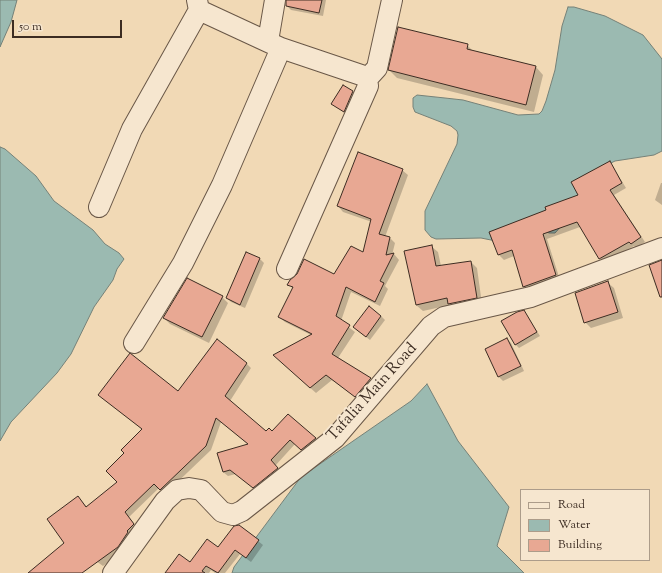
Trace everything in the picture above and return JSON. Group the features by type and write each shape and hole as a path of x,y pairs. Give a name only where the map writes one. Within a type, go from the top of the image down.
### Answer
{"street":[{"path":"134,343 183,263 222,185 274,45 275,0"},
{"path":"367,79 377,68 392,0"},
{"path":"99,207 132,129 198,5 274,45 364,76 367,79 368,86 287,269"},
{"name":"Tafalia Main Road","path":"113,573 165,501 177,490 190,488 201,490 222,512 232,515 242,511 335,438 431,326 444,317 531,296 662,248"}],"water":[{"path":"0,0 17,0 11,22 0,47"},
{"path":"568,7 574,7 605,16 643,35 662,59 662,151 654,155 615,161 605,166 564,223 555,233 549,233 540,228 496,241 481,238 436,239 431,237 425,230 425,211 457,144 458,135 457,131 451,126 415,112 413,107 413,98 417,95 463,100 518,115 539,114 542,111 546,101 555,70 562,26"},
{"path":"0,147 5,149 36,176 54,201 93,230 105,244 119,253 124,259 117,269 113,280 94,307 71,354 57,373 11,422 0,441"},
{"path":"427,384 458,441 509,507 497,546 524,573 232,573 234,567 301,477 411,401"}],"building":[{"path":"286,0 322,0 319,13 286,6"},
{"path":"398,27 468,44 467,49 536,66 526,105 388,70"},
{"path":"343,85 353,91 344,112 331,104"},
{"path":"358,152 403,169 379,234 390,237 386,255 394,253 380,281 384,283 375,302 346,287 336,316 350,325 332,354 371,378 355,397 326,375 310,388 273,355 312,334 278,317 293,287 287,285 297,274 304,259 334,274 351,246 363,252 371,219 337,206"},
{"path":"610,161 622,183 610,190 641,237 631,244 629,242 599,259 577,222 543,234 556,275 523,287 512,250 498,255 489,232 546,210 545,207 578,195 571,182"},
{"path":"432,245 436,266 471,261 477,298 448,304 447,298 416,305 404,251"},
{"path":"246,252 260,258 240,305 226,298"},
{"path":"662,260 662,297 660,297 649,265"},
{"path":"187,278 223,296 202,337 163,318"},
{"path":"608,281 618,312 584,323 575,293"},
{"path":"369,306 381,316 366,337 353,327"},
{"path":"524,310 537,332 515,345 501,321 517,312"},
{"path":"507,338 521,366 498,377 485,349"},
{"path":"217,339 247,363 225,396 266,431 269,428 272,431 288,414 316,438 301,450 290,440 271,460 278,468 253,488 230,470 223,472 217,453 248,444 216,418 206,446 160,490 154,484 125,512 134,524 127,531 128,532 118,547 82,573 28,573 64,543 47,519 78,496 86,507 117,482 106,471 124,453 121,450 142,429 98,395 130,353 178,391"},
{"path":"239,525 259,540 246,558 235,550 218,573 206,566 202,571 205,573 165,573 179,554 190,562 207,539 218,547 234,526"}]}
